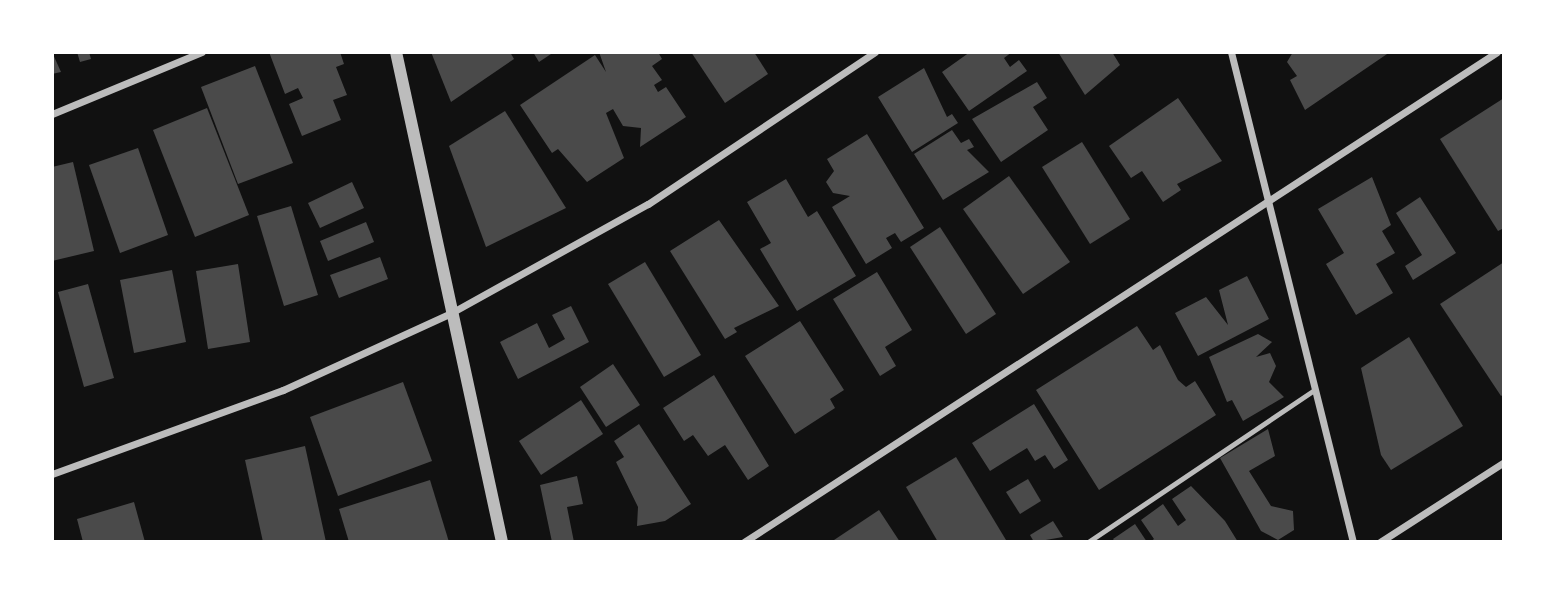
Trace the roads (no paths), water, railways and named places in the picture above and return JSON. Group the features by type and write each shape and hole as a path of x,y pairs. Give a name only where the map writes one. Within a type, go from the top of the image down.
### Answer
{"street":[{"path":"52,114 202,52"},
{"path":"396,52 502,541"},
{"path":"52,474 283,390 451,313 648,204 875,52"},
{"path":"1231,52 1265,200 1353,541"},
{"path":"744,541 1265,200 1497,52"},
{"path":"1380,541 1503,462"}],"lane":[{"path":"1088,541 1314,390"}]}
